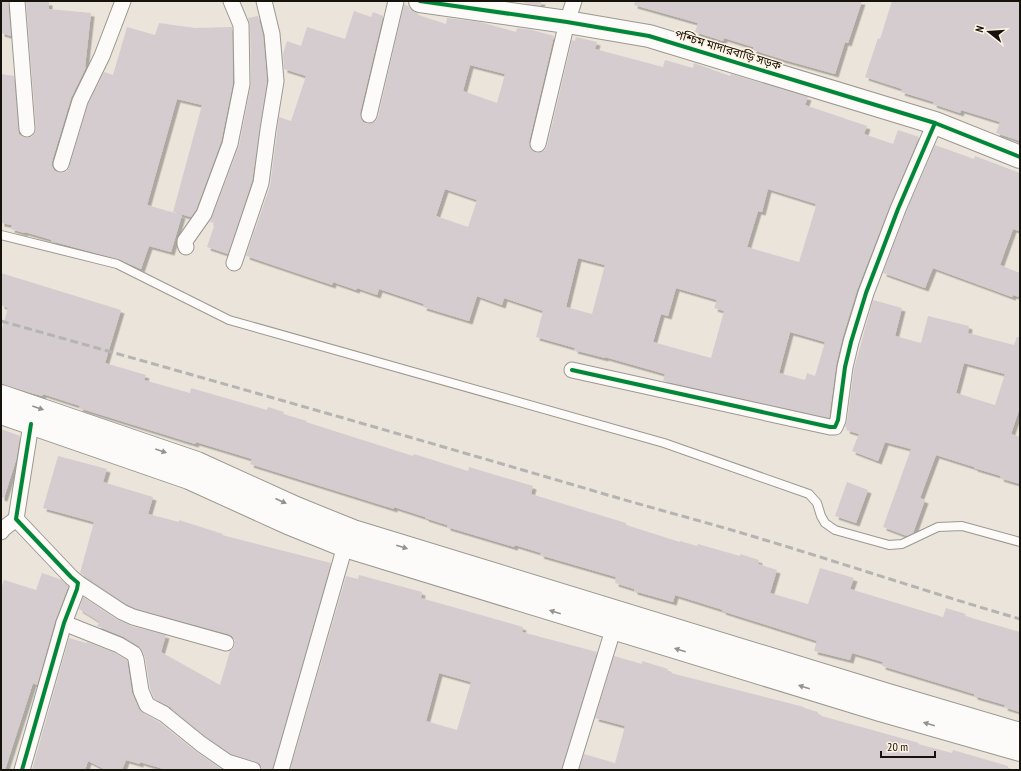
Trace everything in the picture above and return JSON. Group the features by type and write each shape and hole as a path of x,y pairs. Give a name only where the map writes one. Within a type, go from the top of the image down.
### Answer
{"main road":[{"name":"পশ্চিম মাদারবাড়ি সড়ক","path":"420,1 567,22 649,36 935,123 1020,156"},
{"path":"1,396 197,463 296,508 353,531 820,675 1020,734"},
{"path":"1,413 189,478 288,523 345,546 613,630 880,710 1020,750"}],"street":[{"path":"17,1 27,129"},
{"path":"61,164 80,101 102,56 123,1"},
{"path":"186,247 185,241 204,214 230,144 242,84 241,25 231,1"},
{"path":"234,262 261,183 276,81 272,34 264,1"},
{"path":"369,115 396,1"},
{"path":"538,144 567,22 574,1"},
{"path":"572,370 835,427 838,420 847,360 866,292 886,244 898,209 935,123"},
{"path":"2,530 16,519 31,424"},
{"path":"16,519 71,577 122,612 133,617 226,643"},
{"path":"281,770 345,546"},
{"path":"22,770 64,623 78,583"},
{"path":"64,623 119,645 134,654 141,691 147,705 164,714 201,744 227,762 253,770"},
{"path":"570,770 613,630"}],"lane":[{"path":"1,235 117,264 229,320 664,444 809,494 817,503 825,523 835,530 889,545 902,544 938,527 962,526 1020,542"}],"building":[{"path":"1,1 8,1 11,36 1,33"},
{"path":"26,1 49,2 49,9 91,13 86,67 71,98 52,161 54,170 59,173 67,171 69,167 88,104 104,72 113,75 127,27 155,35 159,23 195,28 232,27 233,83 221,142 196,210 191,217 173,212 202,105 177,99 147,205 182,215 171,252 149,246 141,269 118,259 11,229 12,225 1,223 1,74 14,76 19,134 23,137 32,137 36,129"},
{"path":"524,1 542,1 540,6 524,3"},
{"path":"635,1 862,1 848,43 845,42 835,74 753,50 753,47 724,38 723,41 695,32 698,23 634,5"},
{"path":"892,1 1020,1 1020,141 996,133 1000,122 961,110 960,113 933,104 934,102 901,92 902,89 865,77 878,38 880,39"},
{"path":"404,4 412,11 418,13 418,15 446,24 447,18 480,22 516,32 517,28 532,30 554,36 529,142 530,147 536,153 545,150 547,146 572,40 575,41 576,37 597,42 595,49 663,67 665,60 693,68 694,63 730,76 731,74 808,97 805,105 867,126 864,134 893,144 898,130 919,137 890,205 857,290 842,339 836,365 829,418 663,381 665,374 574,350 575,348 536,337 543,311 504,298 502,305 477,296 469,321 423,307 424,304 379,289 377,295 333,282 332,285 246,256 270,186 279,117 291,121 306,76 284,69 283,54 287,41 301,46 307,27 345,39 354,11 371,17 373,12 383,16 360,113 363,122 367,124 376,121","holes":["470,65 505,74 497,103 463,91","445,189 477,200 468,227 436,216","768,189 816,204 799,262 747,247 758,211 762,212","578,258 605,265 592,314 566,307","676,288 717,300 714,308 724,311 711,358 653,342 661,314 668,316","790,332 825,342 815,376 807,373 805,380 779,373"]},
{"path":"258,16 263,35 267,81 252,181 228,254 207,247 215,223 210,222 239,146 251,84 250,25 248,18"},
{"path":"935,145 974,159 975,156 1020,173 1020,231 1013,229 1000,265 1020,273 1020,297 1013,295 1012,297 933,268 925,288 883,273 906,212"},
{"path":"1,273 121,310 105,363 146,375 144,380 190,393 191,388 267,410 268,407 284,412 283,414 307,421 306,422 413,456 414,454 468,471 469,467 533,486 531,494 626,523 626,525 680,542 697,546 698,544 759,560 758,564 777,570 770,593 808,604 820,568 854,578 850,589 943,617 946,608 966,614 965,616 1020,632 1020,712 1004,707 1005,705 974,696 974,694 882,666 883,662 852,653 850,660 814,651 817,641 722,611 723,610 675,595 673,602 634,591 634,589 615,583 616,577 540,555 541,553 515,545 514,547 447,527 447,525 394,507 394,509 250,464 252,459 196,442 195,444 79,408 80,406 43,394 42,396 1,384 1,332 8,308 1,305"},
{"path":"873,300 902,308 895,336 921,343 928,316 969,326 968,333 1014,345 1017,337 1020,337 1020,407 1011,434 1020,437 1020,484 1000,478 1001,476 936,455 920,498 925,500 913,533 907,536 883,527 911,449 885,442 878,461 852,451 859,434 846,430 847,428 845,427 854,369","holes":["964,363 1005,374 995,405 956,393"]},
{"path":"1,429 20,436 16,460 4,498 1,497"},
{"path":"58,456 107,469 103,482 153,497 148,514 179,522 179,520 223,534 222,535 331,563 272,770 262,770 260,764 231,754 206,737 170,707 154,699 150,688 145,657 139,646 124,637 97,626 100,622 79,609 83,597 118,620 131,626 166,635 161,652 220,685 230,651 235,645 235,640 232,636 136,609 126,604 80,573 94,522 43,508"},
{"path":"847,482 868,490 856,523 835,516"},
{"path":"42,573 62,580 68,587 55,621 37,685 33,683 5,770 1,770 1,589 4,580 36,590"},
{"path":"359,575 422,592 421,598 523,627 522,632 597,652 561,770 290,770 346,576 358,579","holes":["439,673 471,682 457,730 426,721"]},
{"path":"69,638 87,642 115,653 127,660 132,693 139,709 159,722 195,751 223,770 167,770 140,762 140,764 126,760 122,770 106,770 88,761 85,770 32,770"},
{"path":"614,656 642,664 642,661 668,669 667,672 804,707 818,712 818,715 919,743 918,744 952,753 953,750 1008,766 1008,770 579,770 584,754 615,763 625,726 595,718"}],"railway":[{"path":"1,321 735,531 1020,619"}],"cycle path":[{"path":"420,1 567,22 649,36 935,123 1020,157"},
{"path":"572,370 835,427 838,420 845,367 866,293 898,209 935,123"},
{"path":"22,770 64,623 78,583 16,519 31,424"}]}
